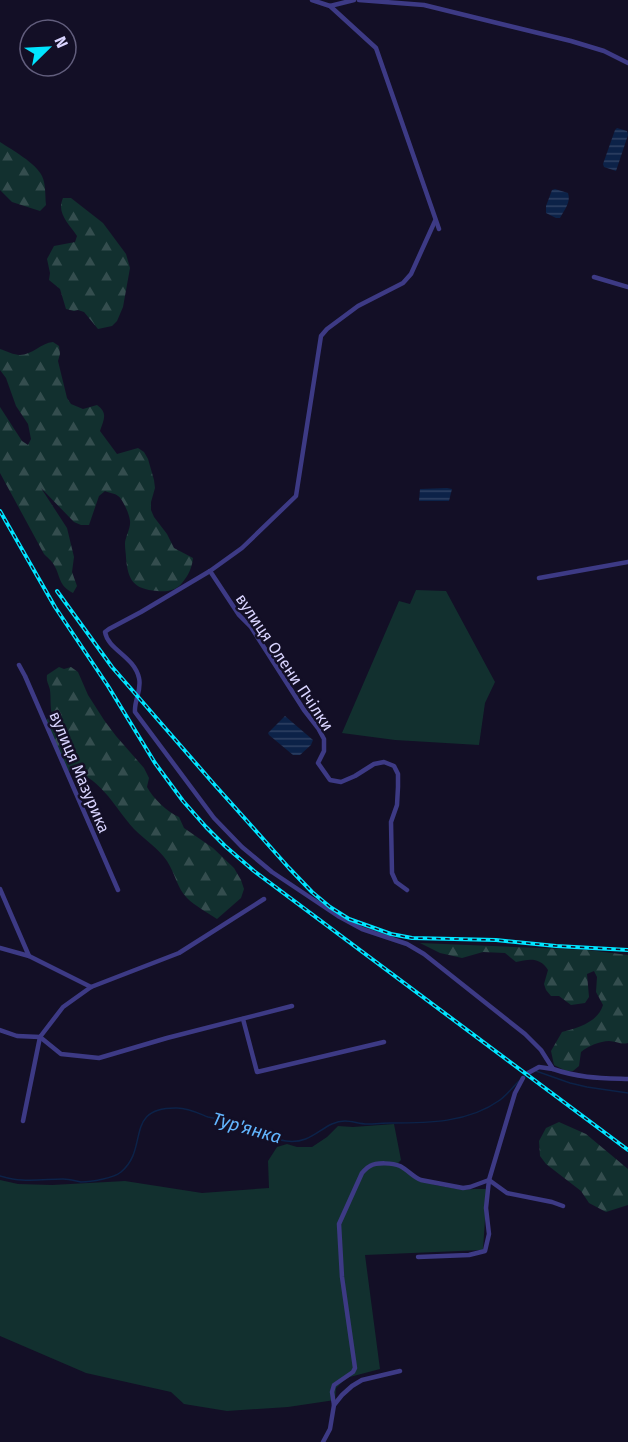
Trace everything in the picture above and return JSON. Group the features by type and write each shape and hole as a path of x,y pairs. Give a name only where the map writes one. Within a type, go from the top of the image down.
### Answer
{"street":[{"path":"312,0 330,6 376,48 439,229"},
{"path":"330,6 356,0 424,5 571,41 604,51 628,63"},
{"path":"435,221 411,274 403,283 358,306 321,336 296,496 242,549 210,571 105,632 106,639 129,659 140,680 140,689 134,704 135,712 214,818 242,847 272,872 338,916 362,929 407,944 424,954 525,1034 541,1050 553,1069"},
{"path":"594,277 628,287"},
{"path":"539,578 628,562"},
{"name":"вулиця Олени Пчілки","path":"210,571 239,615 251,627 318,728 324,739 324,751 318,763 330,780 341,782 374,764 384,762 394,766 398,774 398,788 397,806 391,822 392,873 396,882 406,890"},
{"name":"вулиця Мазурика","path":"19,665 118,890"},
{"path":"0,889 29,957"},
{"path":"23,1121 40,1037 63,1007 91,987 179,953 264,898"},
{"path":"0,948 29,957 91,987"},
{"path":"0,1030 17,1036 40,1037 61,1053 99,1058 292,1006"},
{"path":"243,1019 257,1072 384,1042"},
{"path":"528,1073 539,1067 581,1077 628,1079"},
{"path":"418,1257 469,1255 485,1251 489,1234 486,1208 489,1180 515,1094 524,1078"},
{"path":"323,1442 330,1429 334,1405 334,1385 353,1372 354,1368 342,1277 339,1224 363,1173 367,1167 379,1164 398,1165 415,1178 464,1188 489,1180"},
{"path":"489,1180 507,1193 563,1206"},
{"path":"334,1405 352,1386 362,1380 400,1371"}],"green space":[{"path":"0,142 29,162 42,176 46,205 40,211 12,202 0,190"},
{"path":"63,198 71,198 103,223 126,254 130,268 123,307 117,321 112,326 98,329 84,312 66,309 60,289 49,280 47,259 54,246 75,242 77,236 62,213"},
{"path":"53,342 59,346 58,361 67,398 71,404 83,409 97,405 104,414 100,431 117,454 138,448 148,459 155,488 151,502 154,517 174,548 193,558 191,568 180,586 164,591 149,590 137,585 130,578 125,544 130,519 124,504 117,495 105,491 99,496 89,525 81,525 74,522 41,488 67,528 74,557 72,572 77,586 73,593 68,590 62,584 53,564 44,554 0,473 0,407 22,441 28,445 31,439 28,424 16,406 6,378 0,370 0,349 20,355"},
{"path":"416,590 446,591 495,682 485,703 479,745 395,740 342,733 399,601 410,604"},
{"path":"59,667 64,669 71,667 78,672 88,695 104,720 144,768 149,778 147,787 157,800 179,817 184,828 213,848 234,868 244,889 241,898 217,919 187,898 163,856 134,829 97,784 78,772 66,770 45,721 52,715 47,675"},
{"path":"420,943 588,950 628,955 628,1043 606,1041 591,1046 581,1052 579,1066 573,1071 566,1071 554,1065 551,1051 562,1032 587,1023 600,1011 603,1005 596,992 597,977 594,971 587,974 589,997 585,1003 571,1005 559,996 551,996 546,990 544,984 548,970 538,961 516,962 505,953 483,952 462,958 440,953"},
{"path":"559,1122 586,1134 628,1169 628,1205 606,1212 589,1203 581,1191 546,1164 540,1156 539,1141 546,1128"},
{"path":"394,1124 401,1160 398,1163 412,1176 435,1185 463,1190 487,1189 483,1250 365,1255 380,1369 346,1378 336,1388 335,1400 288,1407 227,1411 184,1404 171,1392 86,1373 0,1336 0,1180 18,1184 52,1185 125,1181 202,1193 269,1188 268,1161 277,1147 287,1144 312,1147 338,1126"}],"water":[{"path":"617,128 627,131 628,135 616,171 604,167 603,164"},
{"path":"552,190 568,193 569,196 567,206 560,218 546,213"},
{"path":"420,489 452,489 449,501 419,501"},
{"path":"285,716 313,740 300,755 293,755 268,733"}],"waterway":[{"name":"Тур'янка","path":"536,1071 570,1083 628,1093"},
{"name":"Тур'янка","path":"0,1176 19,1180 63,1179 81,1182 113,1176 121,1172 130,1162 143,1121 160,1109 185,1109 227,1121 271,1138 296,1141 304,1140 337,1122 419,1123 461,1117 488,1108 500,1100 519,1081"}],"railway":[{"path":"0,511 55,607 108,686 155,763 206,827 254,871 628,1150"},
{"path":"57,591 112,667 213,783 312,892 349,919 391,934 412,938 496,940 628,950"}]}
